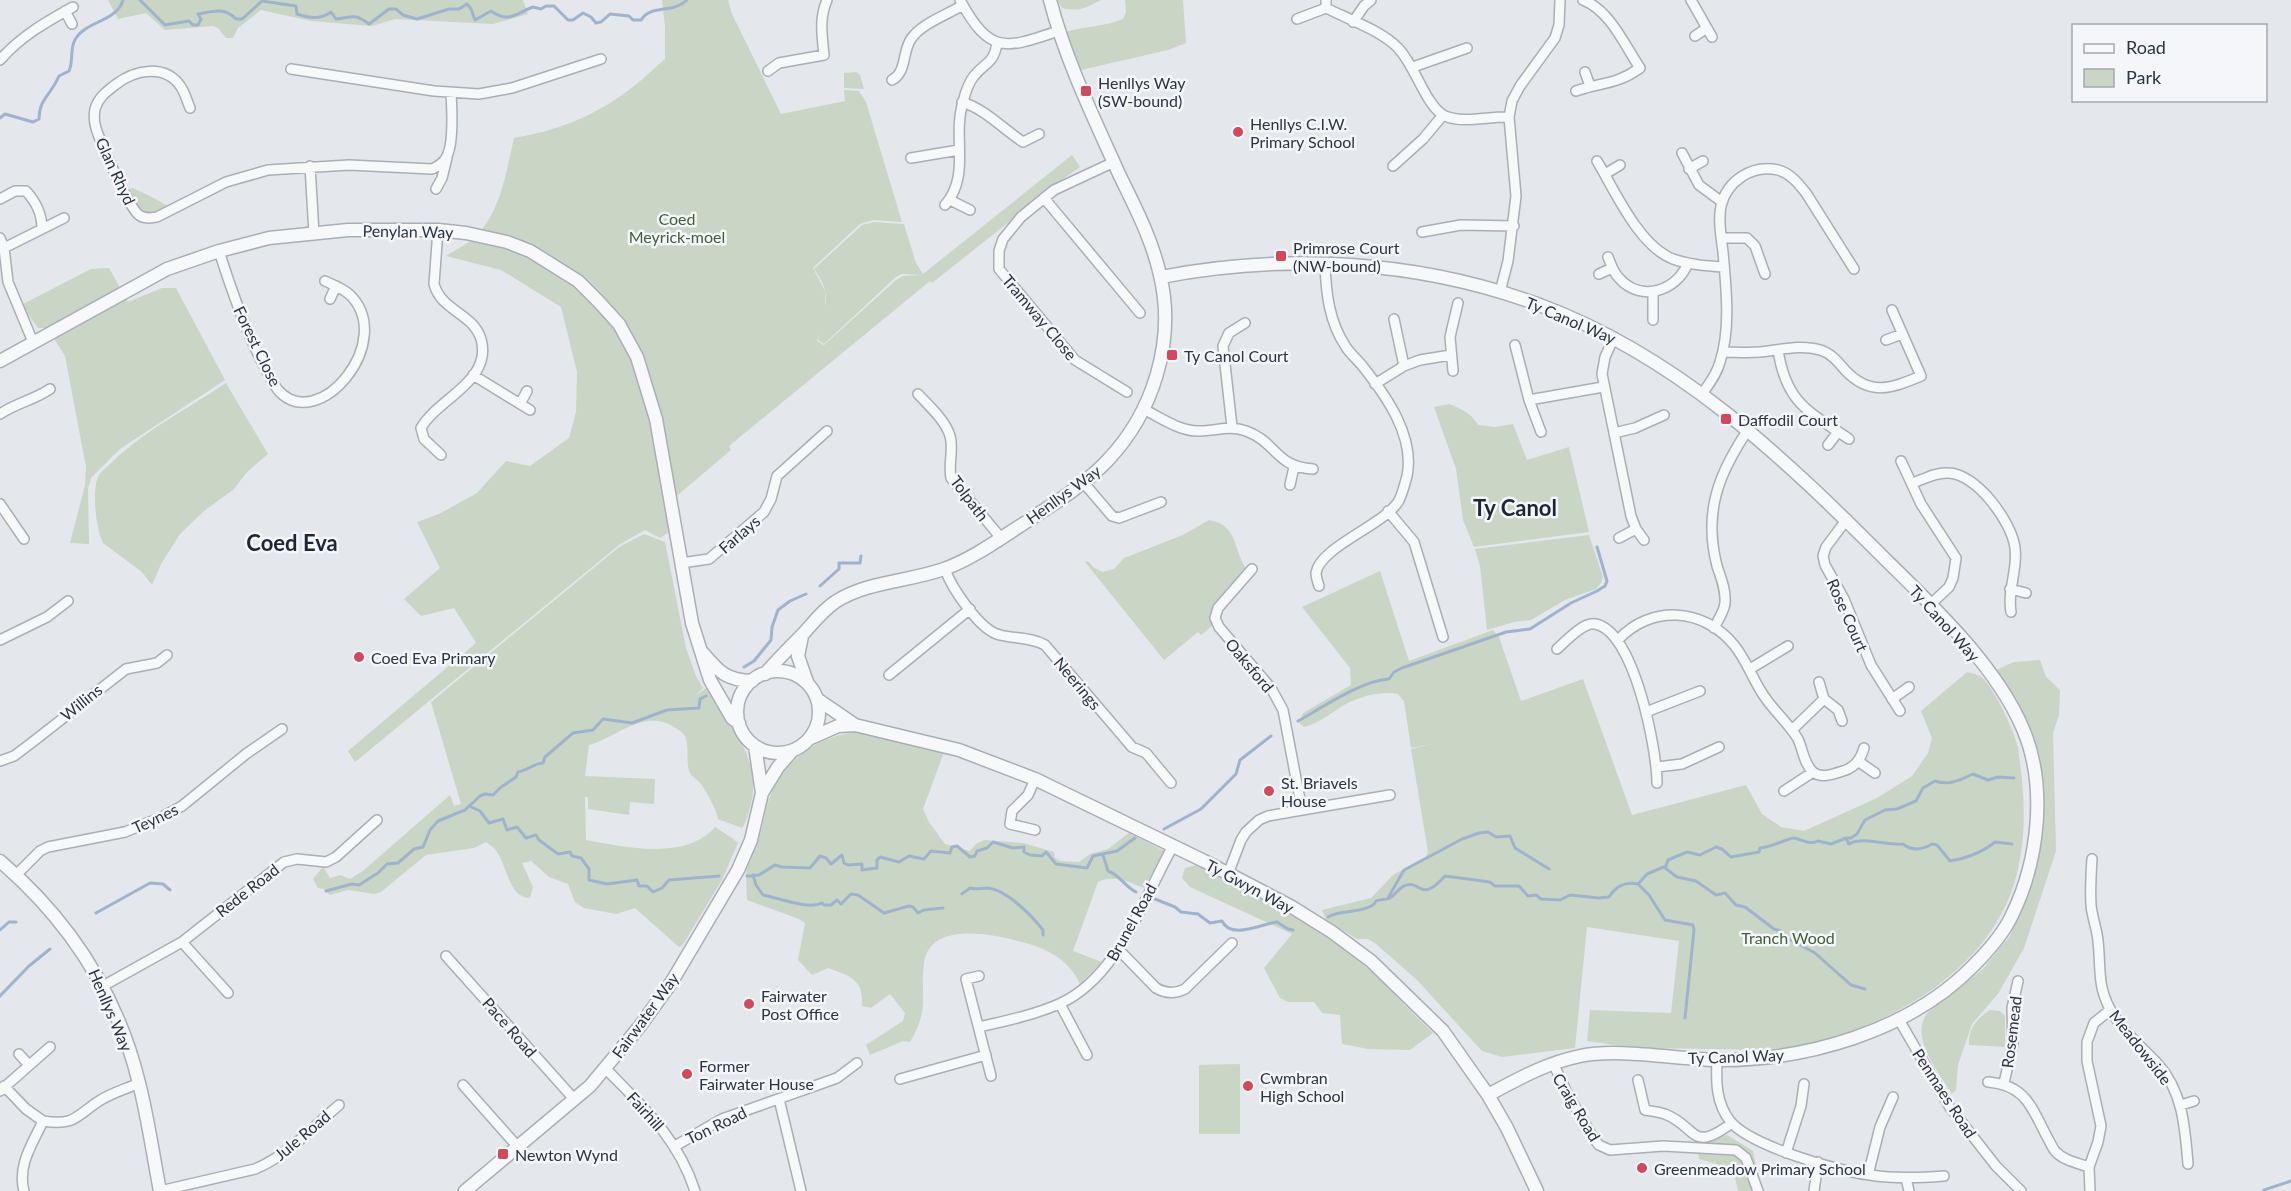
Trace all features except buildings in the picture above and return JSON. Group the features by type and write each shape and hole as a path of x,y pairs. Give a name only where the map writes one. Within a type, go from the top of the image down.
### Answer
{"street":[{"path":"768,71 780,63 824,55 821,26 822,13 827,0"},
{"name":"Henllys Way","path":"765,674 822,612 836,602 863,588 945,569 1001,538 1083,482 1116,450 1143,409 1160,364 1164,343 1164,303 1161,277 1152,245 1077,82 1058,31 1050,0"},
{"path":"1353,22 1371,0"},
{"path":"1500,292 1514,226 1516,196 1509,117 1512,101 1520,86 1555,38 1561,0"},
{"path":"1576,91 1590,86 1616,82 1643,72 1608,20 1590,3 1583,0"},
{"path":"1690,0 1712,37"},
{"path":"892,80 898,76 905,50 912,37 962,3 978,30 997,43 1019,44 1058,31"},
{"path":"1297,19 1326,4 1353,22 1396,45 1413,67 1432,104 1443,115 1464,119 1509,117"},
{"path":"0,60 26,36 69,9 72,24"},
{"path":"1695,36 1707,28"},
{"path":"970,210 948,203 955,194 960,176 962,102 973,76 991,61 996,53 997,43"},
{"path":"1413,67 1467,48"},
{"path":"291,69 451,93 479,94 493,93 601,59"},
{"name":"Glan Rhyd","path":"190,108 181,87 175,81 152,70 125,77 97,103 96,128 128,200 139,215 147,218 157,217 215,186 254,172 310,166 349,165 422,170 432,169 441,164 447,156"},
{"path":"1584,72 1590,86"},
{"path":"436,189 442,178 447,156 451,125 451,93"},
{"path":"962,102 984,112 994,123 1023,142 1039,134"},
{"path":"1393,166 1423,139 1443,115"},
{"path":"911,158 959,150"},
{"path":"1682,153 1699,185 1722,202"},
{"path":"1597,161 1634,222 1650,242 1671,258 1704,266 1724,267"},
{"path":"1689,169 1704,161"},
{"name":"Tramway Close","path":"1114,162 1072,181 1044,198 1021,217 1003,239 999,251 999,269 1075,360 1127,392"},
{"path":"1605,174 1620,165"},
{"path":"310,166 314,234"},
{"path":"1702,394 1714,376 1723,352 1726,305 1720,222 1722,202 1735,182 1743,175 1755,170 1777,170 1788,174 1798,182 1854,269"},
{"path":"0,199 15,191 26,190 40,211 42,229"},
{"path":"1044,198 1140,313"},
{"path":"33,342 4,284 2,243 42,229 64,218"},
{"path":"1422,232 1461,225 1514,226"},
{"name":"Penylan Way","path":"0,361 167,269 219,251 269,238 348,230 438,230 466,233 530,251 578,281 619,324 637,357 656,419 692,623 710,680 732,718 739,723"},
{"path":"438,230 434,284 440,298 473,324 478,332 483,352 473,375 423,424 421,434 437,444 441,456"},
{"path":"1721,238 1747,238 1755,246 1765,274"},
{"name":"Forest Close","path":"219,251 234,297 257,352 278,390 293,399 313,400 334,390 350,374 359,357 363,333 363,321 359,310 348,294 325,281"},
{"path":"1608,257 1618,278 1628,286 1641,291 1653,292 1672,286 1685,272 1688,263"},
{"path":"1319,586 1316,574 1323,558 1375,523 1398,502 1407,474 1406,446 1399,420 1346,347 1333,320 1326,293 1325,264"},
{"name":"Ty Canol Way","path":"1161,277 1232,266 1325,264 1368,266 1435,276 1500,292 1540,305 1614,338 1650,357 1702,394 1814,488 1847,519 1931,604 1992,676 2013,708 2024,732 2031,754 2036,788 2036,821 2026,879 2012,916 1998,938 1958,981 1940,994 1868,1032 1824,1048 1767,1058 1717,1060 1610,1054 1585,1055 1552,1063 1488,1095"},
{"path":"1599,274 1612,268"},
{"path":"330,299 336,286"},
{"path":"1653,292 1653,320"},
{"path":"1453,371 1450,337 1458,303"},
{"path":"1723,352 1760,352 1802,347 1820,350 1835,358 1856,380 1866,386 1877,388 1898,386 1925,375 1902,334 1892,310"},
{"path":"1394,319 1404,366"},
{"path":"1232,427 1223,346 1229,333 1245,323"},
{"path":"1886,340 1902,334"},
{"path":"1614,338 1603,365 1603,387 1631,516 1644,540"},
{"path":"1515,345 1529,400 1541,432"},
{"path":"1778,350 1781,368 1790,391 1802,405 1849,439"},
{"path":"1375,384 1404,366 1420,360 1451,355"},
{"path":"473,375 530,410"},
{"path":"1529,400 1603,387"},
{"path":"0,414 12,405 40,397 50,389"},
{"path":"520,404 527,392"},
{"name":"Tolpath","path":"918,394 951,436 948,467 951,478 1001,538"},
{"path":"1143,409 1191,430 1232,427 1255,435 1294,466 1313,469"},
{"path":"1614,433 1635,428 1664,415"},
{"name":"Farlays","path":"681,563 709,560 764,512 771,499 777,476 827,431"},
{"path":"1714,628 1725,603 1713,547 1713,508 1726,465 1747,431"},
{"path":"1828,445 1838,432"},
{"path":"1901,461 1921,504 1956,558 1953,578 1949,586 1931,604"},
{"path":"1290,485 1294,466"},
{"path":"1913,483 1947,472 1964,476 1977,485 1996,510 2013,539 2015,560 2008,598 2011,612"},
{"path":"1083,482 1112,516 1119,518 1161,502"},
{"path":"0,504 24,538"},
{"path":"1388,512 1414,542 1443,637"},
{"name":"Rose Court","path":"1847,519 1826,547 1823,556 1825,565 1844,599 1871,665 1900,711"},
{"path":"1619,538 1636,529"},
{"name":"Oaksford","path":"1252,568 1218,609 1215,618 1219,627 1271,688 1283,710 1302,810"},
{"name":"Neerings","path":"945,569 951,584 991,632 1037,640 1045,645 1132,747 1146,753 1171,783"},
{"path":"2010,589 2026,593"},
{"path":"0,640 47,617 68,601"},
{"path":"889,675 970,609"},
{"path":"1618,640 1626,631 1644,619 1673,614 1688,617 1714,628 1735,646 1764,696 1802,747 1813,772 1818,776 1847,770 1858,761 1864,748"},
{"path":"1557,649 1587,625 1594,623 1606,629 1618,640 1634,673 1646,712 1657,767 1657,783"},
{"path":"802,635 798,656 808,684 817,699 818,721 808,739 793,750 769,752 755,746 744,734 737,711 741,696 752,681 765,674 787,672 808,684"},
{"path":"1750,669 1788,646"},
{"name":"Penylan Way","path":"702,652 722,674 735,680 752,681"},
{"name":"Willins","path":"0,760 14,756 119,673 126,669 157,663 167,655"},
{"path":"1819,682 1824,699 1838,710 1842,721"},
{"path":"1892,699 1909,687"},
{"path":"1646,712 1700,691"},
{"name":"Ty Gwyn Way","path":"817,699 855,725"},
{"path":"1791,730 1824,699"},
{"name":"Ty Gwyn Way","path":"808,739 838,726 855,725 959,750 1035,779 1292,907 1332,932 1371,961 1443,1031 1488,1095 1507,1128 1537,1191"},
{"name":"Teynes","path":"16,875 40,851 48,847 125,832 162,817 182,806 246,754 282,729"},
{"name":"Fairwater Way","path":"755,746 762,793"},
{"path":"1657,767 1682,764 1719,747"},
{"name":"Fairwater Way","path":"465,1191 590,1086 656,1006 738,870 751,840 762,793 774,772 793,750"},
{"path":"1858,761 1875,773"},
{"path":"1784,791 1813,772"},
{"path":"1035,779 1028,795 1012,811 1010,824 1035,830"},
{"path":"1228,874 1241,840 1252,825 1268,816 1390,795"},
{"name":"Rede Road","path":"103,986 182,942 284,862 297,859 326,862 335,857 377,820"},
{"name":"Brunel Road","path":"979,1028 1060,1004 1094,980 1118,949 1173,846"},
{"name":"Meadowside","path":"2092,859 2091,904 2098,939 2099,982 2110,1010 2130,1037 2167,1075 2181,1105 2188,1164"},
{"name":"Henllys Way","path":"0,861 60,921 87,958 103,986 130,1051 139,1083 160,1191"},
{"path":"1118,949 1156,988 1163,992 1177,993 1185,989 1229,945 1219,940"},
{"path":"182,942 228,993"},
{"name":"Pace Road","path":"446,956 574,1100"},
{"path":"979,976 966,979 991,1076"},
{"name":"Rosemead","path":"2004,1083 2013,1042 2012,1008 2018,981"},
{"path":"1060,1004 1087,1054"},
{"path":"2090,1191 2090,1167 2101,1126 2086,1061 2087,1042 2094,1023 2110,1010"},
{"name":"Penmaes Road","path":"1898,1018 1949,1106 1996,1166 2021,1191"},
{"path":"1071,1050 1081,1044"},
{"path":"50,1047 2,1088 43,1120 54,1122 75,1120 100,1100 139,1083"},
{"path":"19,1054 28,1065"},
{"path":"900,1079 910,1071 986,1055"},
{"path":"1717,1060 1717,1094 1723,1110 1732,1124 1755,1140 1786,1153 1868,1175 1906,1178 1944,1176"},
{"name":"Ton Road","path":"675,1146 722,1119 837,1078 857,1063"},
{"name":"Craig Road","path":"1552,1063 1568,1095 1599,1145 1610,1150 1663,1146 1736,1150 1746,1158 1758,1191"},
{"name":"Fairhill","path":"605,1068 662,1127 687,1169 695,1191"},
{"path":"1638,1080 1645,1110 1666,1114 1694,1136 1704,1138 1717,1134 1732,1124"},
{"name":"Rosemead","path":"1988,1083 2004,1083 2016,1089 2030,1103 2055,1152 2069,1161 2090,1167"},
{"path":"1786,1153 1801,1106 1804,1084"},
{"path":"463,1085 518,1146"},
{"path":"1868,1175 1880,1127 1893,1097"},
{"path":"779,1099 801,1191"},
{"path":"2181,1105 2194,1101"},
{"name":"Jule Road","path":"160,1191 255,1169 266,1164 283,1153 339,1105"},
{"path":"24,1191 22,1179 25,1160 43,1120"},
{"path":"1814,1191 1818,1162"},
{"path":"1906,1178 1909,1191"}],"green space":[{"path":"108,0 523,0 528,14 493,24 395,19 372,26 311,21 261,10 238,28 233,38 226,38 218,28 213,26 165,30 146,13 118,19"},
{"name":"Coed Meyrick-moel","path":"662,0 728,0 732,14 781,114 845,101 844,90 859,91 866,102 902,222 873,220 860,224 813,268 825,290 814,269 862,225 874,222 904,224 916,263 923,274 1072,155 1080,167 1029,203 1009,222 932,283 930,281 729,446 731,450 679,494 666,501 669,532 660,538 645,530 619,545 355,762 348,751 476,643 454,608 421,616 404,599 440,568 417,522 439,514 477,493 506,461 530,466 569,438 576,412 577,372 561,307 501,270 446,256 474,238 491,217 505,178 514,138 556,128 597,111 628,91 665,59","holes":["902,274 922,275 903,276 896,280 824,345 817,341 819,331 818,340 824,344 896,277"]},
{"path":"1057,0 1101,0 1073,10 1062,8"},
{"path":"1125,0 1183,0 1186,43 1168,50 1081,70 1066,32 1123,19 1126,12"},
{"path":"856,72 860,75 864,89 844,88 844,73"},
{"path":"130,189 168,207 153,215 144,212 133,199"},
{"path":"109,268 128,302 162,288 176,288 225,380 120,449 91,478 88,489 89,544 70,543 85,485 86,467 65,356 47,328 38,328 21,305 91,269"},
{"path":"226,383 268,454 247,472 234,489 204,511 180,534 161,564 152,585 142,572 103,543 95,509 95,490 99,475 136,442"},
{"path":"1449,404 1466,412 1478,425 1495,427 1513,424 1527,460 1569,447 1589,532 1474,547 1463,520 1456,469 1434,407"},
{"path":"1209,520 1226,527 1231,533 1247,570 1217,604 1213,611 1213,625 1201,635 1198,632 1164,660 1085,562 1088,561 1094,568 1103,572 1114,569 1124,558 1183,535"},
{"path":"644,534 665,542 686,648 703,688 696,695 708,687 743,746 753,777 753,794 742,828 718,819 705,790 690,773 684,734 671,725 660,721 639,723 589,745 585,776 655,779 654,804 630,802 629,815 588,809 588,797 585,797 586,840 636,848 671,848 703,838 715,827 738,843 722,880 682,946 679,947 635,908 616,914 584,908 575,902 568,884 549,877 531,861 522,863 533,887 530,898 523,897 513,887 496,851 486,842 474,848 426,855 381,892 374,894 348,890 330,895 324,889 318,888 313,879 322,868 330,878 340,875 350,879 364,870 450,795 454,806 461,804 431,702 619,547"},
{"path":"1589,535 1603,577 1596,589 1565,600 1531,620 1514,622 1487,630 1480,566 1475,549"},
{"name":"Tranch Wood","path":"1380,571 1409,661 1493,630 1499,637 1521,701 1583,679 1632,815 1746,785 1762,814 1781,827 1804,831 1877,798 1912,776 1928,753 1932,738 1921,711 1967,672 1980,676 2003,709 2013,731 2018,748 2022,783 2024,818 2021,853 2013,887 1999,919 1978,948 1953,973 1924,995 1892,1014 1858,1029 1824,1040 1791,1047 1759,1049 1641,1048 1587,1041 1590,1010 1671,1013 1679,941 1587,927 1575,1048 1502,1057 1482,1051 1417,980 1376,944 1368,939 1357,939 1326,920 1322,910 1371,898 1393,875 1426,857 1428,852 1411,749 1432,744 1411,748 1404,701 1398,694 1385,693 1358,699 1310,725 1304,727 1299,723 1303,713 1351,685 1350,668 1302,607"},
{"path":"2040,660 2046,677 2060,690 2059,715 2053,733 2056,851 2024,948 1998,994 1972,1024 1958,1065 1956,1090 1952,1094 1933,1065 1923,1043 1921,1032 1923,1022 1928,1012 1983,969 2010,936 2035,871 2043,834 2044,803 2040,764 2032,731 2016,698 1996,670 2014,662"},
{"path":"857,732 944,752 923,809 929,822 945,844 970,851 984,840 1023,843 1054,852 1055,858 1061,861 1079,862 1090,854 1108,849 1129,833 1164,851 1144,888 1115,879 1098,882 1073,951 1102,962 1080,984 1069,967 1044,949 990,935 948,936 928,950 924,963 922,1011 910,1042 903,1041 870,1055 866,1045 903,1021 905,1013 890,994 871,1008 862,1006 861,990 849,976 828,968 812,975 798,960 805,923 747,900 746,884 747,868 777,781 795,760 817,744 843,734"},
{"path":"1197,865 1282,908 1341,947 1379,979 1433,1033 1410,1050 1368,1049 1342,1044 1340,1015 1322,1013 1314,1002 1288,1002 1280,998 1264,968 1292,934 1190,887 1182,878 1185,868"},
{"path":"1990,1010 2000,1011 2005,1016 2005,1047 1969,1045 1974,1024"},
{"path":"1240,1064 1240,1134 1199,1134 1199,1065"},
{"path":"1727,1135 1753,1151 1761,1191 1738,1191 1733,1169 1699,1159 1696,1143"}],"waterway":[{"path":"0,118 5,114 33,122 39,119 43,102 59,76 69,71 76,38 80,33 115,12 123,0"},
{"path":"140,0 165,25 189,21 193,25 198,25 201,19 198,14 214,11 223,11 236,19 242,19 262,1 296,6 297,14 314,18 331,12 336,19 357,17 369,24 389,9 396,9 403,15 417,19 449,9 459,9 467,4 475,20 491,11 508,17 533,7 541,9 546,6 554,6 568,20 573,20 583,13 596,23 601,22 610,14 641,20 650,12 675,7 687,0"},
{"path":"1298,721 1355,689 1389,679 1394,672 1402,668 1506,632 1530,629 1571,603 1597,591 1605,586 1607,581 1597,547"},
{"path":"820,586 839,569 839,563 860,563 861,556"},
{"path":"744,667 754,661 771,640 772,627 778,610 790,601 806,594"},
{"path":"326,891 352,884 359,885 378,873 387,864 398,863 414,849 423,847 430,830 438,821 465,810 480,796 493,795 516,777 518,772 543,763 545,757 573,733 593,730 603,719 632,723 667,710 699,708 700,699 706,696"},
{"path":"1164,829 1201,809 1236,774 1240,760 1271,736"},
{"path":"1328,917 1368,908 1376,901 1390,898 1400,888 1410,884 1421,889 1430,889 1445,876 1490,882 1495,886 1519,886 1528,896 1536,895 1541,899 1560,900 1570,895 1609,897 1614,890 1629,883 1638,884 1647,874 1666,866 1668,860 1687,852 1700,855 1716,847 1731,857 1759,852 1760,848 1794,838 1831,844 1857,834 1865,820 1885,810 1897,809 1916,801 1923,788 1935,781 1950,783 1973,774 1988,780 1998,777 2014,778"},
{"path":"469,806 480,811 489,823 503,819 507,830 517,827 526,838 536,835 539,840 558,854 570,852 572,856 581,858 589,869 589,880 607,884 637,880 639,886 647,886 653,892 662,888 669,880 719,876"},
{"path":"1388,898 1404,870 1462,839 1479,833 1488,832 1496,837 1510,836 1515,848 1549,869"},
{"path":"747,876 759,875 775,865 810,868 820,856 826,858 831,864 842,855 844,863 862,864 862,870 877,868 877,860 880,857 899,862 909,856 924,859 931,851 950,853 952,847 957,846 970,857 975,856 977,851 987,848 993,842 1013,848 1024,847 1024,852 1030,855 1042,856 1046,852 1056,864 1087,868 1093,856 1117,851 1135,838"},
{"path":"1846,838 1849,844 1868,841 1903,844 1917,849 1932,844 1937,845 1950,861 1974,854 1995,842 2012,844"},
{"path":"1103,855 1108,871 1136,892"},
{"path":"1664,867 1677,877 1696,881 1716,895 1725,893 1736,905 1745,907 1789,939 1815,953 1851,985 1865,989"},
{"path":"753,875 763,895 801,904 831,905 837,900 841,904 851,894 858,895 884,913 909,906 918,913 943,908"},
{"path":"96,913 150,883 163,884 170,890"},
{"path":"1638,884 1649,895 1665,920 1693,925 1685,1018"},
{"path":"962,894 970,888 988,888 1003,893 1032,918 1043,930 1043,935"},
{"path":"1155,899 1181,912 1198,914 1210,923 1222,921 1226,927 1232,929 1247,929 1277,922 1293,930"},
{"path":"0,930 9,922 16,922"},
{"path":"0,996 29,966 50,949"},
{"path":"2264,1190 2291,1181"}],"place":[{"name":"Henllys Way (SW-bound)","path":"1086,91"},
{"name":"Henllys C.I.W. Primary School","path":"1238,132"},
{"name":"Primrose Court (NW-bound)","path":"1281,256"},
{"name":"Ty Canol Court","path":"1172,355"},
{"name":"Daffodil Court","path":"1726,419"},
{"name":"Coed Eva Primary","path":"359,657"},
{"name":"St. Briavels House","path":"1269,791"},
{"name":"Fairwater Post Office","path":"749,1004"},
{"name":"Former Fairwater House","path":"687,1074"},
{"name":"Cwmbran High School","path":"1248,1086"},
{"name":"Newton Wynd","path":"503,1154"},
{"name":"Greenmeadow Primary School","path":"1642,1168"}],"district":[{"name":"Ty Canol","path":"1515,507"},
{"name":"Coed Eva","path":"292,542"}]}
